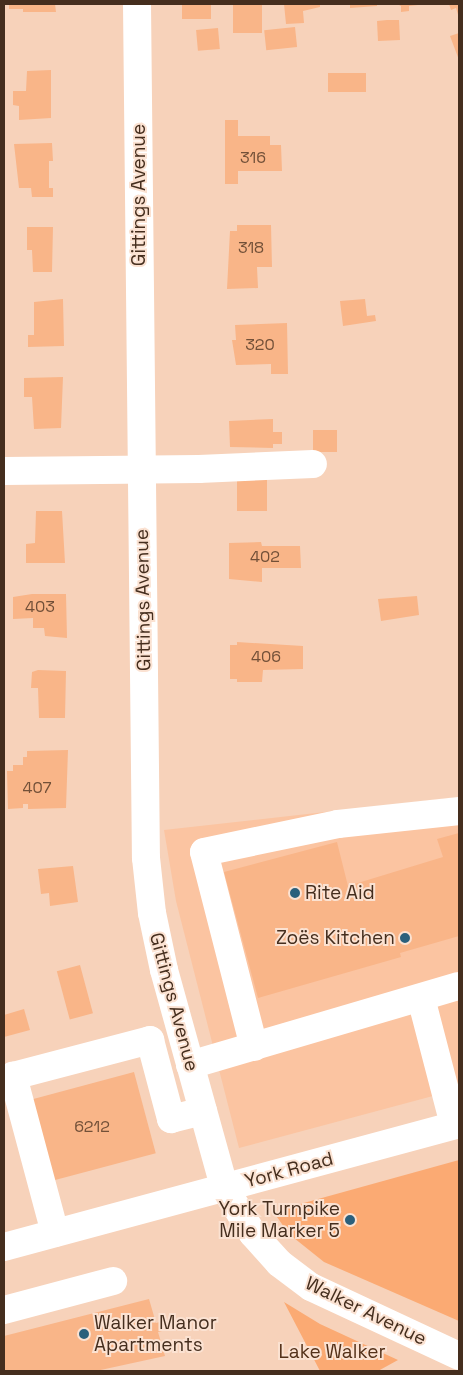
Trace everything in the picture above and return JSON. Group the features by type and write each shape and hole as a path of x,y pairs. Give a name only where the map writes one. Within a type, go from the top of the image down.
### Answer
{"street":[{"name":"Gittings Avenue","path":"137,4 146,858 152,913 190,1065 224,1187"},
{"path":"4,472 141,470 314,464"},
{"path":"254,1046 204,852 338,824 459,811"},
{"path":"190,1065 459,986"},
{"path":"421,998 457,1124"},
{"path":"55,1233 13,1076 150,1040 171,1119 203,1111"},
{"name":"York Road","path":"4,1247 457,1124"},
{"name":"Walker Avenue","path":"224,1187 264,1248 294,1275 329,1297 459,1356"},
{"path":"4,1310 113,1281"}],"shaded area":[{"path":"459,797 459,1089 239,1148 176,901 164,830"}],"green space":[{"name":"Lake Walker","path":"459,1160 459,1321 324,1262 289,1234 277,1217 282,1209"},
{"name":"Lake Walker","path":"284,1302 320,1324 398,1360 378,1371 320,1371"}],"building":[{"path":"9,4 55,4 56,12 23,12 23,9 9,9"},
{"path":"182,4 211,4 211,19 182,19"},
{"path":"233,4 262,4 262,33 233,33"},
{"path":"284,4 320,4 320,7 303,11 304,23 286,24"},
{"path":"350,4 377,4 377,6 350,8"},
{"path":"397,4 418,5 409,6 409,11 401,12 401,6"},
{"path":"449,4 459,4 459,18 456,8 451,10"},
{"path":"399,20 400,40 378,41 377,21"},
{"path":"295,27 297,47 266,50 264,30"},
{"path":"218,28 220,49 198,51 196,30"},
{"path":"459,33 459,60 450,36"},
{"path":"51,70 51,118 19,120 19,106 13,105 13,91 26,91 27,71"},
{"path":"328,73 366,73 366,92 328,92"},
{"path":"225,120 238,120 238,136 270,136 270,145 281,145 282,171 238,171 238,184 225,184"},
{"path":"52,143 53,161 49,161 49,188 53,188 53,197 32,197 31,188 19,188 14,144"},
{"path":"237,225 271,225 272,267 257,267 258,288 227,289 230,231 237,231"},
{"path":"27,227 53,227 52,272 33,272 32,250 27,250"},
{"path":"63,299 64,346 28,347 28,335 34,335 34,302"},
{"path":"365,299 367,316 375,315 376,321 343,326 340,301"},
{"path":"287,323 288,374 271,374 271,364 236,365 232,340 236,340 235,325"},
{"path":"63,377 61,428 34,429 32,397 24,397 24,378"},
{"path":"273,419 273,432 282,432 282,444 273,444 273,448 230,447 229,421"},
{"path":"313,430 337,430 337,452 313,452"},
{"path":"237,478 267,478 267,511 237,511"},
{"path":"36,511 62,511 65,563 26,563 26,544 35,543"},
{"path":"261,542 262,546 300,546 301,568 262,568 262,582 229,579 229,543"},
{"path":"32,594 66,594 67,638 45,636 44,628 33,628 33,618 13,619 13,597"},
{"path":"417,596 419,615 381,621 378,599"},
{"path":"237,642 303,646 303,669 263,670 262,682 237,682 237,679 230,679 230,645 237,645"},
{"path":"38,670 66,671 65,718 39,718 38,688 31,688 32,672"},
{"path":"68,750 66,808 28,809 28,804 23,804 23,808 8,809 7,771 13,771 13,765 23,765 23,757 27,757 27,751"},
{"name":"Rite Aid","path":"459,833 459,936 400,953 401,957 258,998 224,872 337,842 348,886 443,857 437,839"},
{"path":"73,866 78,902 50,906 49,893 41,894 38,869"},
{"path":"80,965 93,1013 70,1020 57,971"},
{"path":"24,1009 30,1030 4,1037 4,1015"},
{"path":"134,1072 156,1153 50,1181 29,1100"},
{"name":"Walker Manor Apartments","path":"149,1299 156,1323 160,1322 162,1331 158,1332 165,1356 96,1371 4,1371 4,1336"}],"place":[{"name":"Rite Aid","path":"295,893"},
{"name":"Zoës Kitchen","path":"405,938"},
{"name":"York Turnpike Mile Marker 5","path":"350,1220"},
{"name":"Walker Manor Apartments","path":"84,1334"}]}
